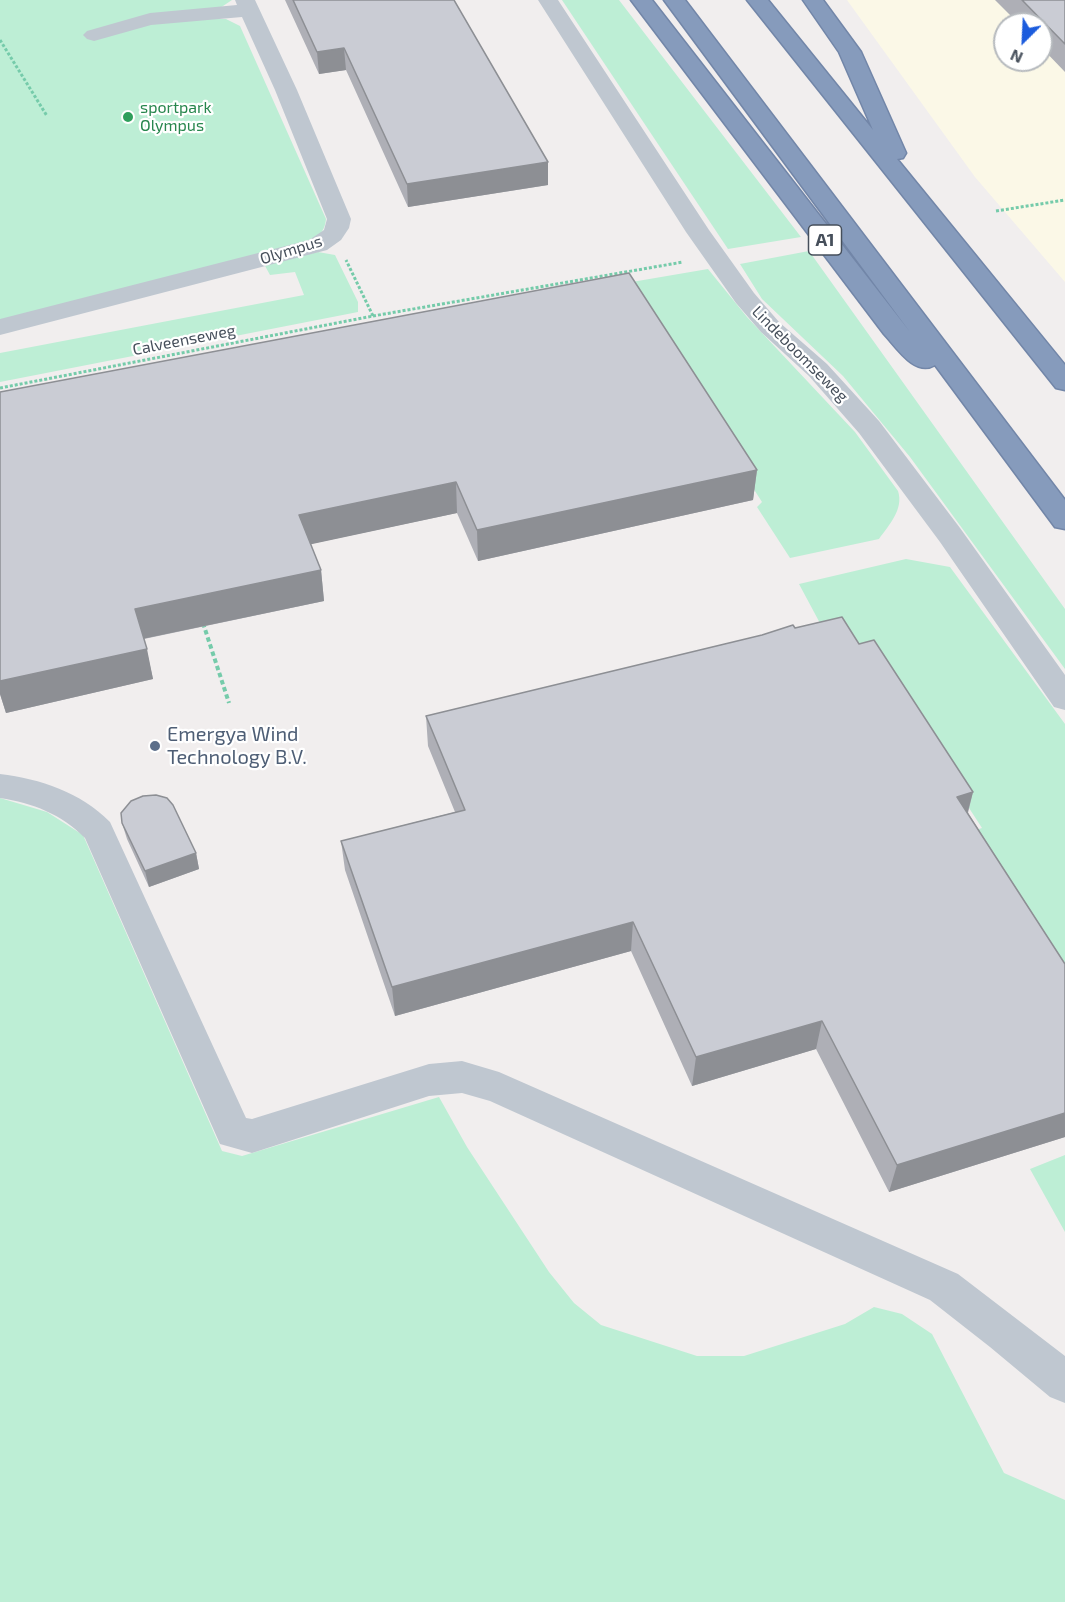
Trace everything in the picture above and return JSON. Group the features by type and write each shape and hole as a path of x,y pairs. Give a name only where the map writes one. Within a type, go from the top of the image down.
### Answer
{"highway":[{"name":"A1","path":"641,0 893,329 1025,466"},
{"name":"A1","path":"674,0 1065,520"},
{"path":"756,0 1065,382"},
{"path":"813,0 850,52 914,196"}],"street":[{"name":"Lindeboomseweg","path":"548,0 692,222 745,298 770,327 818,370 869,427 950,536 1065,699"},
{"path":"94,35 150,19 247,5"},
{"name":"Olympus","path":"0,327 318,245 334,236 339,228 339,219 286,90 247,5"},
{"path":"0,786 40,794 69,806 85,817 98,831 233,1132 252,1136 429,1080 462,1077 499,1088 944,1287 1005,1333 1065,1383"}],"path":[{"path":"0,40 47,116"},
{"path":"996,211 1065,200"},
{"path":"334,236 373,316"},
{"name":"Calveenseweg","path":"0,388 373,316 687,261"},
{"path":"200,613 229,703"}],"shaded area":[{"path":"847,0 1065,0 1065,282 975,177"}],"green space":[{"name":"sportpark Olympus","path":"0,0 232,0 220,8 216,19 226,19 240,26 326,219 321,233 314,240 0,322"},
{"path":"562,0 619,0 801,237 728,249"},
{"path":"809,251 1065,609 1065,669 910,457 843,376 762,299 740,264"},
{"path":"318,252 335,255 358,302 358,312 0,382 0,353 304,295 295,272 270,275 264,264"},
{"path":"708,269 747,317 855,432 898,491 897,510 879,539 790,558 757,507 762,502 631,297 368,327"},
{"path":"906,559 950,567 1065,724 1065,987 966,833 982,828 910,717 829,640 799,584"},
{"path":"0,798 47,812 83,835 222,1151 242,1156 439,1097 467,1147 549,1272 574,1303 601,1325 697,1356 744,1356 845,1324 874,1307 902,1314 932,1334 1004,1473 1065,1500 1065,1602 0,1602"},
{"path":"1065,1155 1065,1232 1030,1169"}],"building":[{"path":"293,0 454,0 548,162 407,184 344,48 317,52"},
{"path":"1022,0 1065,0 1065,44 1053,32 1053,12 1034,12"},
{"path":"629,273 757,470 477,530 456,482 299,515 321,570 135,609 147,649 0,681 0,392"},
{"path":"842,617 859,644 874,640 973,792 957,797 1065,964 1065,1113 897,1165 822,1021 696,1057 633,922 392,987 341,841 465,810 426,716 762,635 793,625 795,628"},
{"path":"156,795 167,798 173,805 196,853 145,871 122,823 121,813 131,801 143,796"}],"place":[{"name":"sportpark Olympus","path":"128,117"},
{"name":"Emergya Wind Technology B.V.","path":"155,746"}]}
